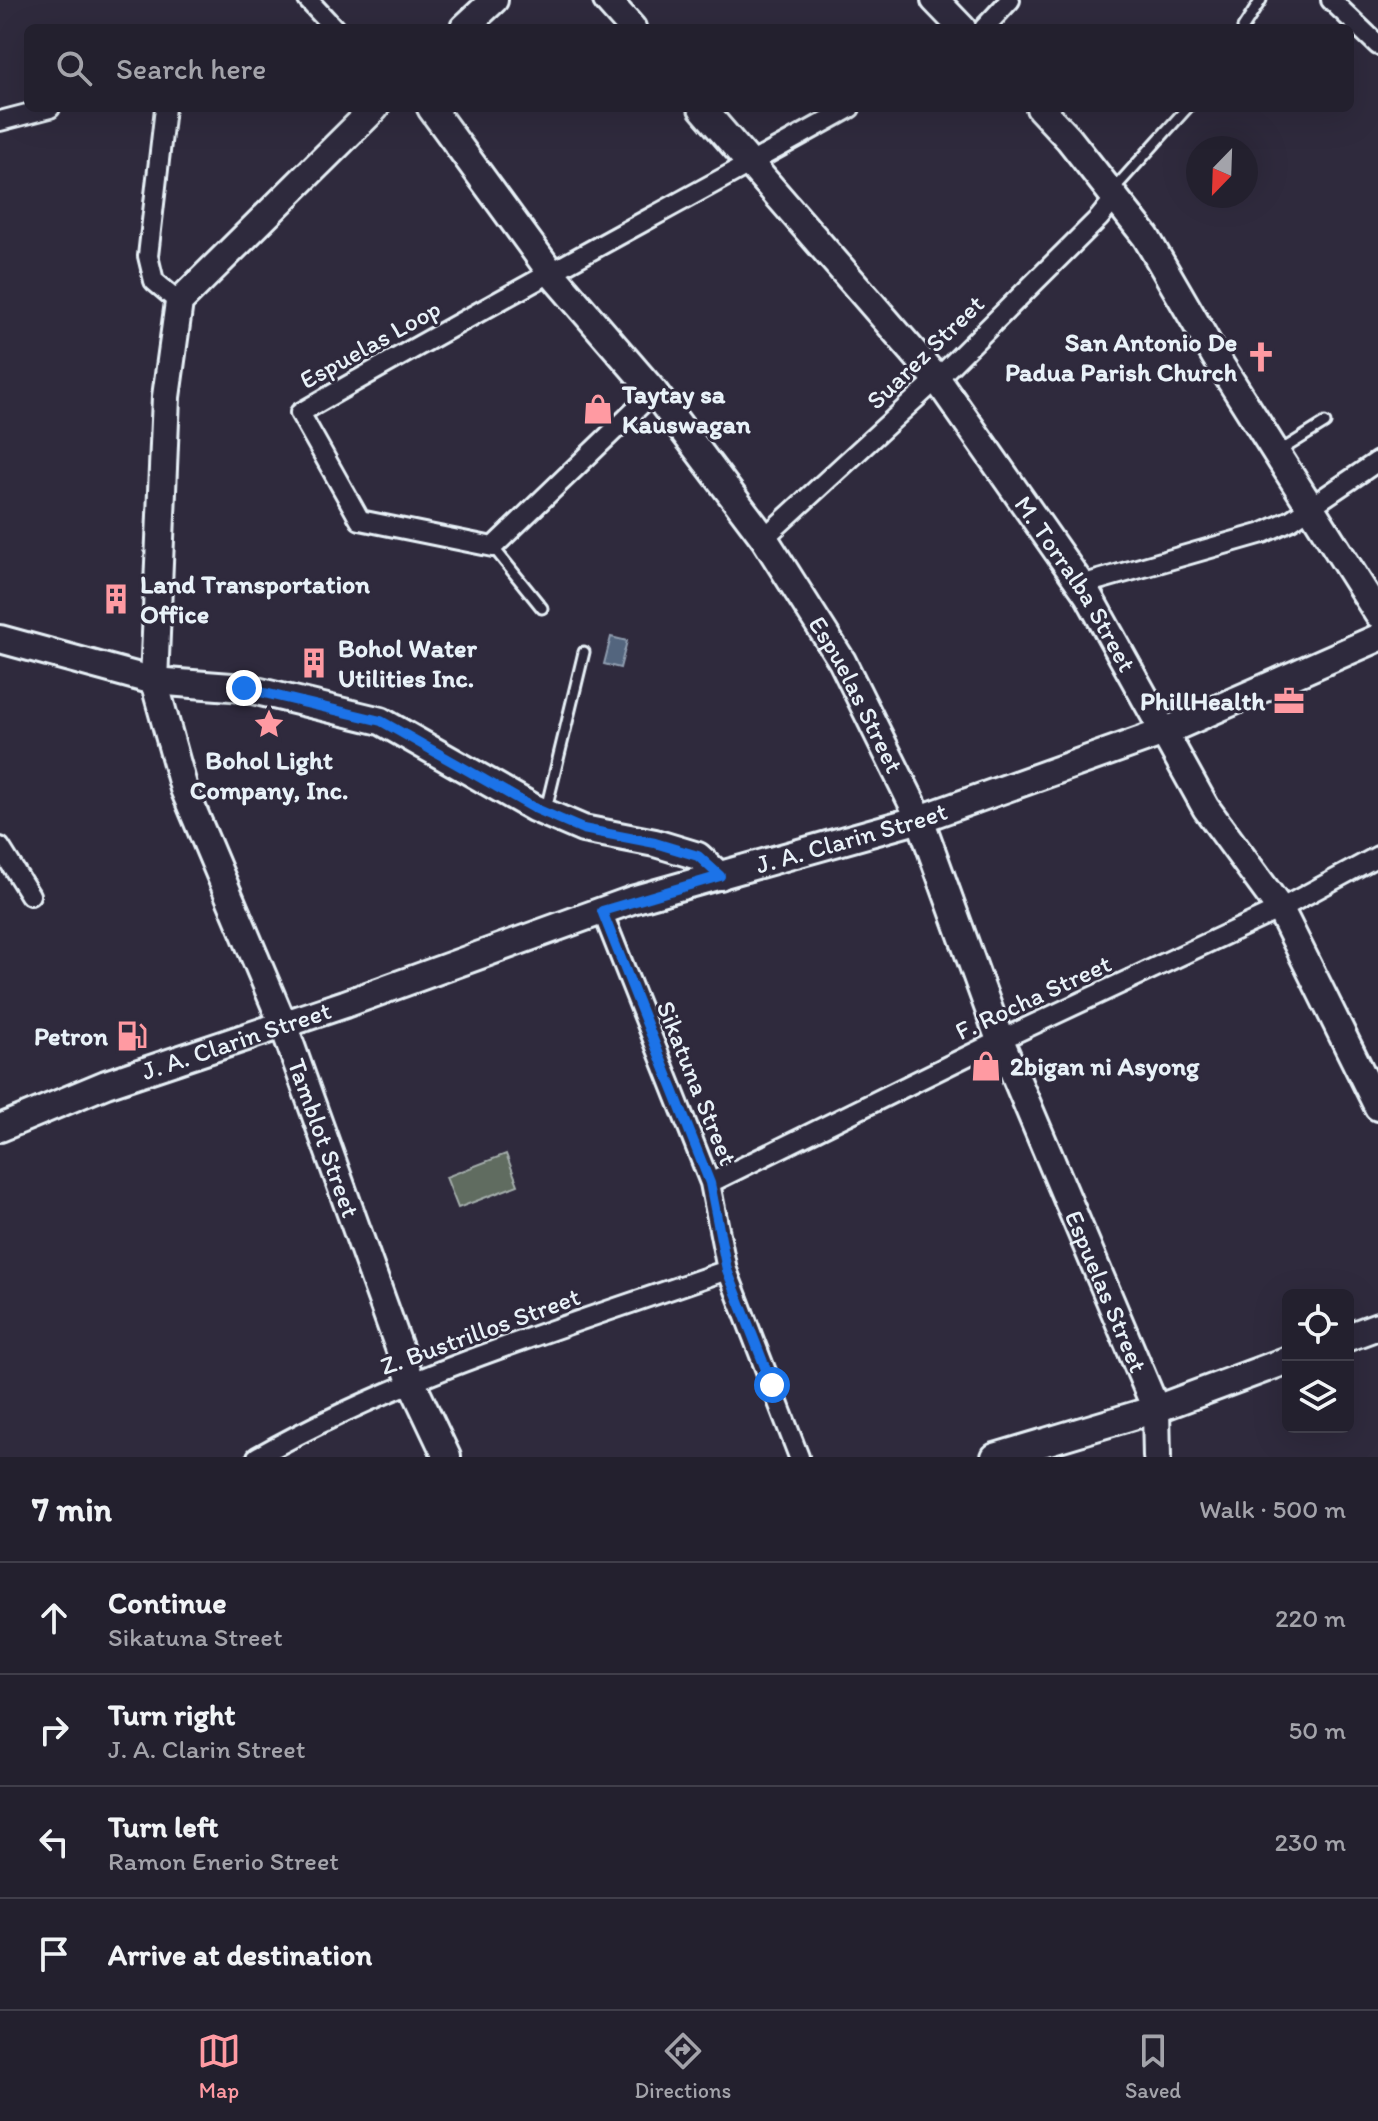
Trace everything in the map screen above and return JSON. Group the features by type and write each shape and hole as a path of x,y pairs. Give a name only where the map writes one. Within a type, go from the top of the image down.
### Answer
{"street":[{"path":"308,0 330,24"},
{"path":"468,24 494,0"},
{"path":"607,0 628,24"},
{"path":"935,0 958,24"},
{"path":"988,24 1010,0"},
{"path":"1331,0 1378,45"},
{"path":"0,121 35,112"},
{"path":"165,112 148,256 154,281 179,302 371,112"},
{"name":"Espuelas Street","path":"434,112 552,274 654,392 764,538 842,661 920,819 1000,1040 1156,1409 1157,1457"},
{"name":"M. Torralba Street","path":"705,112 937,379 1081,585 1206,808 1280,909 1370,1073 1378,1107"},
{"path":"552,274 843,112"},
{"path":"1044,112 1114,194 1146,237 1215,356 1378,614"},
{"name":"Suarez Street","path":"764,538 937,379 1099,218 1114,194"},
{"name":"Espuelas Loop","path":"493,547 360,520 300,413 417,345 552,274"},
{"name":"Tamblot Street","path":"179,302 166,397 154,681 184,789 283,1024 411,1381 447,1457"},
{"path":"493,547 654,392"},
{"path":"1081,585 1263,533 1291,520 1378,461"},
{"name":"J. A. Clarin Street","path":"0,1128 106,1084 602,911 920,819 1164,732 1378,638"},
{"path":"0,639 154,681 244,688 381,721 545,813 583,829 655,843 698,856 720,876"},
{"path":"0,847 30,895"},
{"name":"F. Rocha Street","path":"710,1183 1000,1040 1280,909 1378,856"},
{"name":"Sikatuna Street","path":"602,911 710,1183 727,1270 799,1457"},
{"name":"Z. Bustrillos Street","path":"257,1457 306,1429 411,1381 727,1270"},
{"path":"1354,1335 1378,1326"},
{"path":"995,1457 1156,1409 1285,1361"}],"lane":[{"path":"1246,24 1261,0"},
{"path":"1114,194 1184,112"},
{"path":"1277,453 1325,423"},
{"path":"493,547 542,608"},
{"path":"545,813 584,652"}],"green space":[{"path":"506,1154 518,1185 458,1208 446,1177"}],"water":[{"path":"611,637 627,641 620,668 604,664"}],"place":[{"name":"San Antonio De Padua Parish Church","path":"1261,357"},
{"name":"Taytay sa Kauswagan","path":"598,409"},
{"name":"Land Transportation Office","path":"116,599"},
{"name":"Bohol Water Utilities Inc.","path":"314,663"},
{"name":"PhillHealth","path":"1289,701"},
{"name":"Bohol Light Company, Inc.","path":"269,724"},
{"name":"Petron","path":"132,1036"},
{"name":"2bigan ni Asyong","path":"986,1066"}],"route":[{"path":"244,688 381,721 534,808 583,829 655,843 698,856 720,876 602,911 710,1183 727,1270 772,1385"}]}
